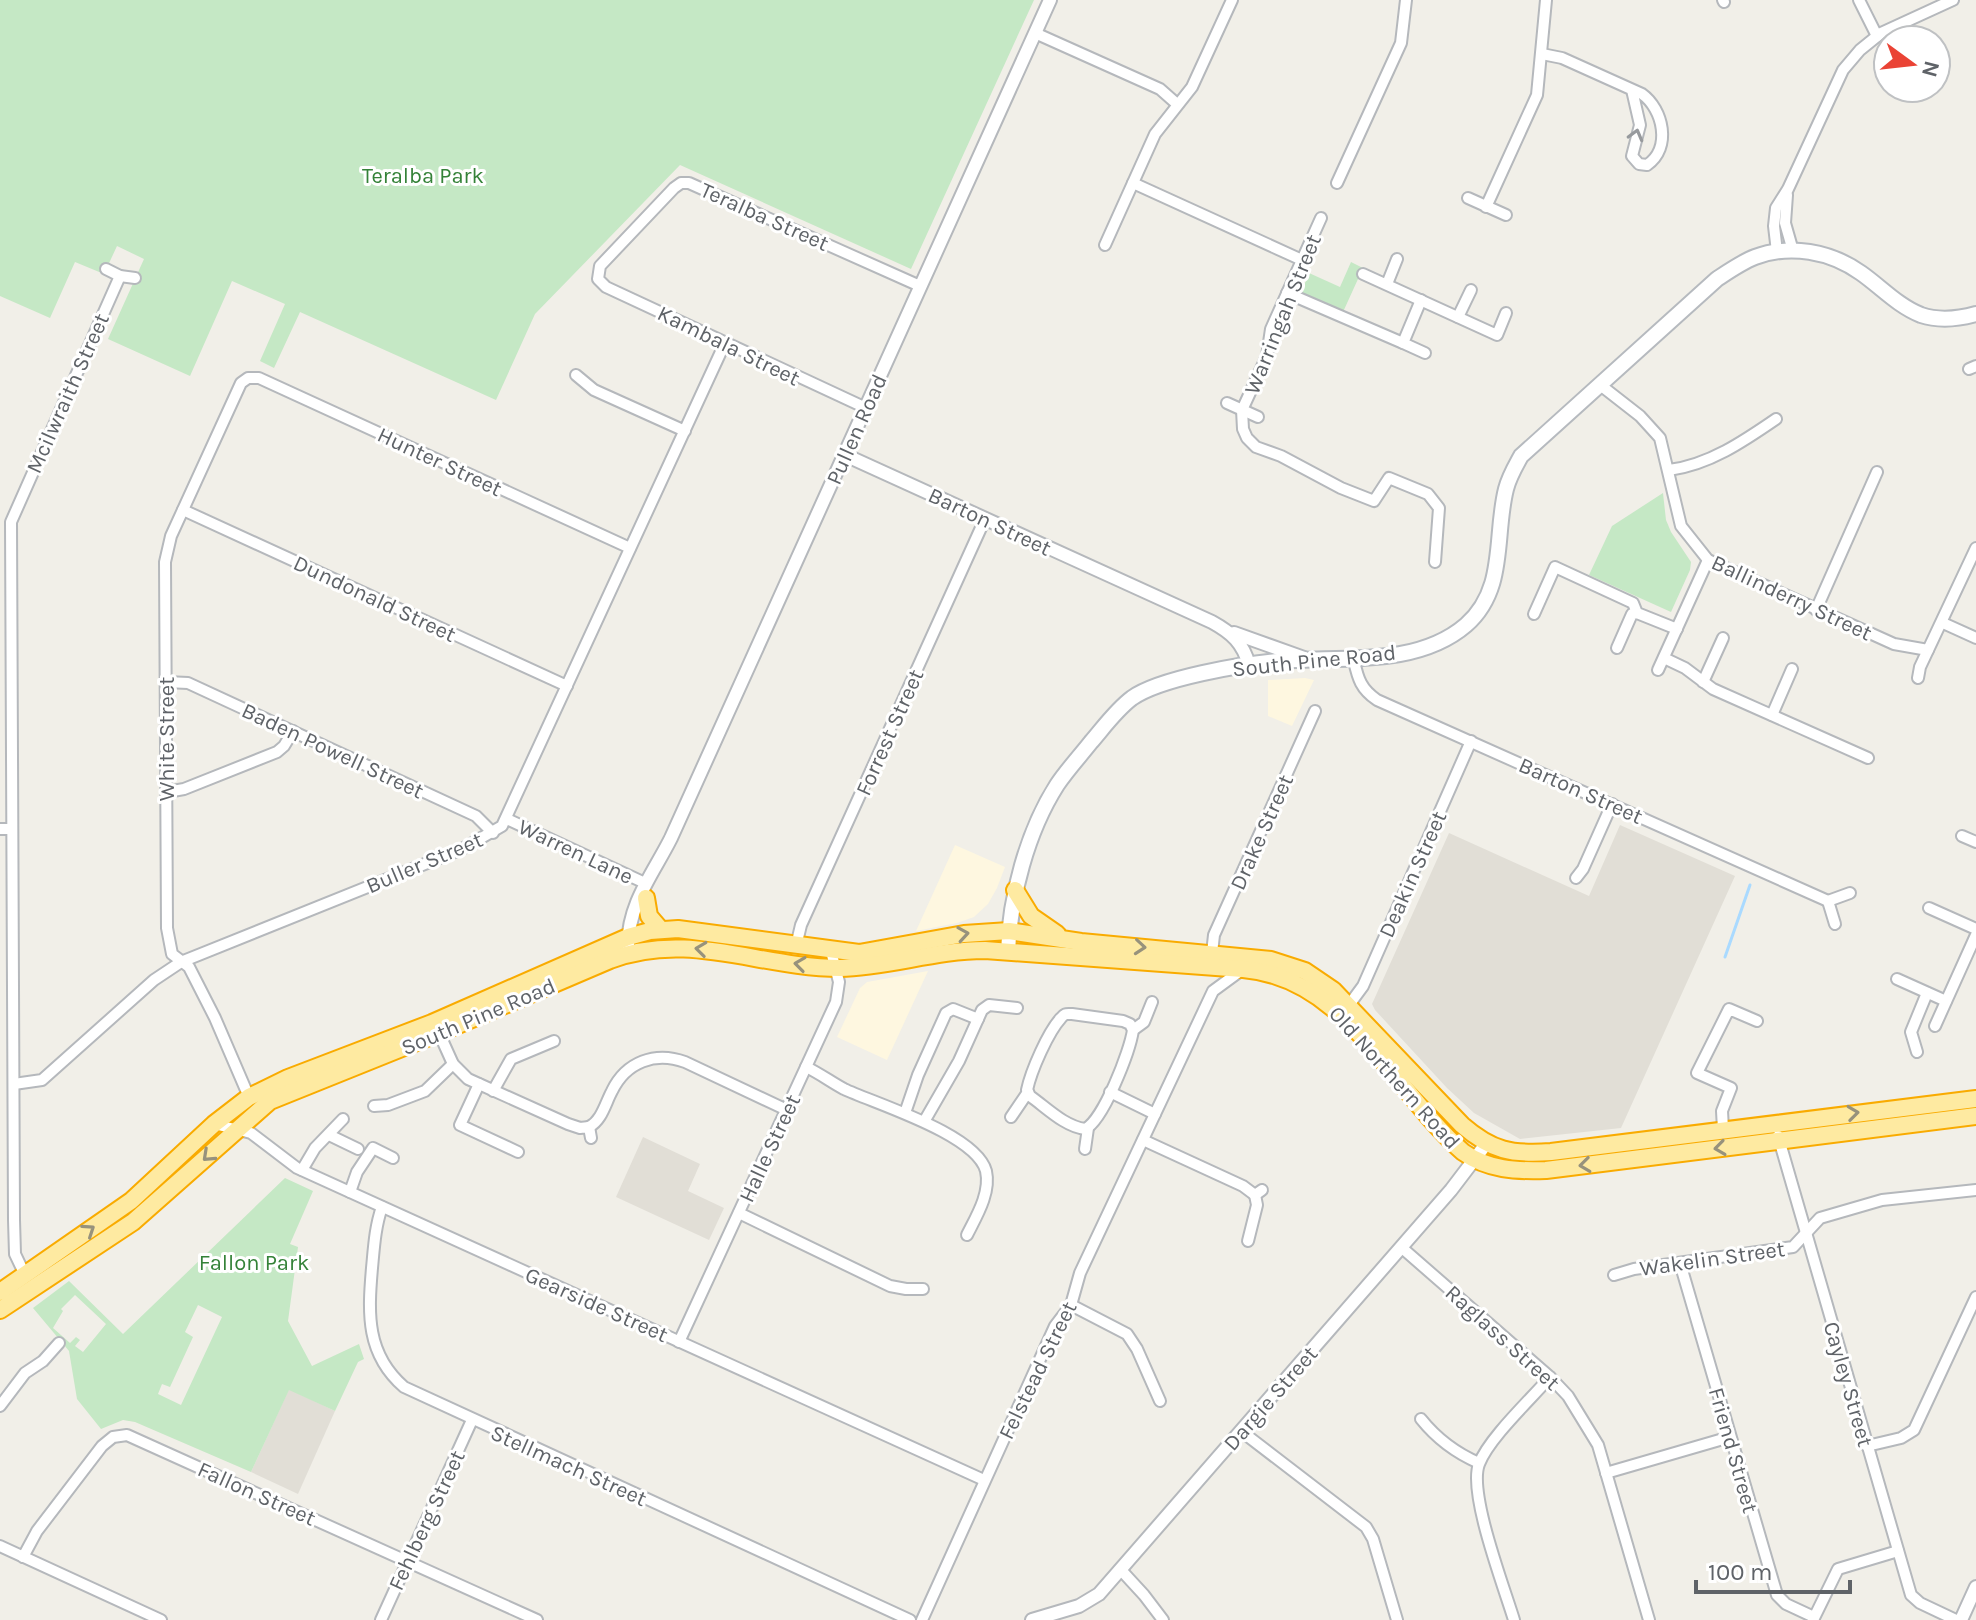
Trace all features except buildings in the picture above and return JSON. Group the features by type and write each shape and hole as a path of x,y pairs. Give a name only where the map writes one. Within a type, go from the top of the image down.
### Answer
{"highway":[{"path":"1015,890 1031,916 1068,939"},
{"path":"645,891 649,916 661,930"},
{"name":"South Pine Road","path":"0,1310 133,1222 264,1105 279,1096 439,1033 661,930 688,930 796,946 833,959 964,934 1009,931"},
{"name":"Old Northern Road","path":"1009,931 1208,959 1284,977 1324,999 1348,1022 1463,1152 1475,1160 1500,1168 1546,1170 1976,1116"},
{"name":"South Pine Road","path":"0,1292 131,1201 214,1124 249,1097 288,1078 633,944 877,965 955,950 1008,952"},
{"name":"Old Northern Road","path":"1008,952 1261,958 1296,968 1324,983 1349,1005 1446,1108 1486,1144 1507,1152 1533,1153 1976,1099"},
{"path":"1806,1118 1818,1134"}],"main road":[{"name":"South Pine Road","path":"1008,952 1015,890 1047,802 1058,783 1116,712 1133,697 1152,687 1249,665 1312,660 1354,661 1429,645 1452,636 1468,623 1489,595 1495,578 1505,492 1521,456 1717,279 1755,257 1777,252 1817,252 1842,261 1902,305 1924,316 1949,319 1976,314"}],"street":[{"name":"Pullen Road","path":"633,944 645,891 1050,0"},
{"path":"1105,245 1158,127 1192,87 1232,0"},
{"path":"1337,183 1401,43 1406,0"},
{"path":"1486,207 1537,95 1546,0"},
{"path":"1859,0 1872,26"},
{"path":"1896,24 1953,0"},
{"path":"1035,33 1160,89 1177,104"},
{"path":"1777,252 1775,215 1778,204 1788,189 1843,70 1872,41"},
{"path":"1542,54 1562,58 1632,90 1648,99 1662,129 1661,146 1655,159 1647,165 1639,164 1632,156 1640,125 1632,90"},
{"name":"Teralba Street","path":"598,276 603,261 674,188 689,183 920,286"},
{"path":"1133,183 1302,260"},
{"path":"1788,189 1785,223 1793,251"},
{"path":"1468,198 1506,215"},
{"name":"Warringah Street","path":"1242,410 1267,356 1271,329 1321,218"},
{"path":"1387,284 1397,259"},
{"path":"106,269 120,276 135,278"},
{"path":"1363,274 1497,335 1506,313"},
{"name":"Mcilwraith Street","path":"25,1275 17,1260 14,1244 11,522 120,276"},
{"name":"Kambala Street","path":"598,276 606,287 866,408"},
{"path":"1458,317 1471,290"},
{"path":"1287,293 1425,353"},
{"path":"1403,343 1421,300"},
{"name":"Buller Street","path":"14,1084 42,1080 154,980 181,962 457,851 493,833 507,819 725,343"},
{"path":"576,375 594,390 685,431"},
{"name":"White Street","path":"248,378 239,388 171,536 165,562 168,944 173,956 189,967 249,1097"},
{"name":"Hunter Street","path":"248,378 259,378 630,548"},
{"name":"Ballinderry Street","path":"1599,384 1654,430 1664,447 1681,526 1708,560 1894,644 1928,650"},
{"name":"Warringah Street","path":"1227,403 1258,417"},
{"path":"1242,410 1243,429 1256,447 1304,466 1341,488 1374,501 1386,480 1392,478 1432,497 1440,513 1435,562"},
{"path":"1669,470 1686,468 1738,445 1776,419"},
{"name":"Barton Street","path":"845,455 1228,630 1312,660"},
{"path":"1816,610 1877,472"},
{"name":"Dundonald Street","path":"183,510 567,686"},
{"name":"Forrest Street","path":"796,946 801,925 985,519"},
{"path":"1918,678 1976,548"},
{"path":"1658,670 1708,560"},
{"path":"1534,614 1555,567 1633,603 1637,613"},
{"path":"1617,648 1632,614 1637,613 1677,629"},
{"path":"1943,623 1976,638"},
{"path":"1228,630 1243,647 1249,665"},
{"path":"1703,682 1723,638"},
{"path":"1664,658 1703,682 1868,758"},
{"name":"Barton Street","path":"1354,661 1364,691 1377,700 1828,901"},
{"path":"1772,715 1792,669"},
{"name":"Baden Powell Street","path":"166,682 188,683 293,731 480,818 493,833"},
{"name":"Drake Street","path":"1208,959 1214,935 1315,711"},
{"path":"167,792 184,789 277,752 293,731"},
{"name":"Deakin Street","path":"1349,1005 1363,986 1471,741"},
{"path":"1576,878 1612,804"},
{"name":"Warren Lane","path":"507,819 645,891"},
{"path":"0,829 12,829"},
{"path":"1962,836 1976,842"},
{"path":"1835,924 1828,901 1850,893"},
{"path":"1929,908 1976,932 1935,1026"},
{"name":"Halle Street","path":"679,1342 838,999 839,982 833,959"},
{"path":"1208,959 1213,991"},
{"name":"Felstead Street","path":"922,1620 1055,1326 1071,1305 1080,1273 1213,991 1243,969"},
{"path":"1897,979 1946,1001"},
{"path":"1917,1052 1911,1032 1927,993"},
{"path":"1085,1149 1088,1128 1110,1092 1133,1030 1144,1022 1152,1002"},
{"path":"925,1120 959,1061 978,1019 989,1005 1017,1008"},
{"path":"905,1113 946,1013 953,1009 978,1019"},
{"path":"1723,1129 1722,1111 1731,1088 1697,1073 1729,1009 1757,1021"},
{"path":"1011,1117 1028,1092 1062,1010 1123,1021 1133,1030"},
{"path":"439,1033 453,1064 463,1075 590,1133 613,1088 625,1072 633,1065 652,1058 685,1062 787,1110"},
{"path":"493,1091 511,1059 554,1041"},
{"path":"374,1106 388,1105 425,1091 453,1064"},
{"path":"806,1067 841,1087 925,1120 969,1151 986,1170 986,1185 982,1203 967,1235"},
{"path":"479,1084 460,1125 518,1152"},
{"path":"1028,1092 1062,1120 1079,1128 1088,1128"},
{"path":"1110,1092 1155,1114"},
{"path":"302,1170 315,1148 343,1119"},
{"name":"Cayley Street","path":"1775,1122 1913,1597 1958,1620"},
{"name":"Gearside Street","path":"214,1124 251,1133 282,1159 302,1170 984,1480"},
{"path":"329,1135 358,1149"},
{"path":"1143,1140 1259,1192 1248,1241"},
{"name":"Dargie Street","path":"1032,1620 1087,1603 1099,1594 1401,1247 1486,1144"},
{"path":"350,1192 357,1172 373,1148 393,1158"},
{"name":"Wakelin Street","path":"1614,1275 1793,1247 1820,1218 1874,1202 1976,1190"},
{"name":"Stellmach Street","path":"382,1207 375,1229 370,1331 376,1351 389,1373 404,1387 910,1620"},
{"path":"739,1213 890,1286 923,1289"},
{"name":"Raglass Street","path":"1401,1247 1568,1396 1594,1437 1649,1620"},
{"name":"Friend Street","path":"1680,1263 1777,1595 1786,1604 1814,1618"},
{"path":"1867,1446 1901,1438 1914,1430 1976,1297"},
{"path":"1071,1305 1127,1334 1160,1401"},
{"path":"0,1406 20,1378 43,1361 59,1343"},
{"path":"1514,1620 1476,1487 1479,1463 1489,1447 1550,1377"},
{"path":"1421,1419 1457,1452 1479,1463"},
{"name":"Fehlberg Street","path":"381,1620 472,1420"},
{"path":"1241,1431 1366,1527 1373,1539 1397,1620"},
{"name":"Fallon Street","path":"23,1557 37,1531 102,1446 113,1437 123,1435 137,1438 537,1620"},
{"path":"1606,1473 1730,1437"},
{"path":"0,1546 161,1620"},
{"path":"1814,1618 1838,1569 1898,1551"},
{"path":"1121,1570 1163,1620"},
{"path":"1958,1620 1976,1587"}],"shaded area":[{"path":"1268,680 1314,680 1292,726 1268,716"},
{"path":"1620,825 1735,876 1621,1128 1520,1139 1474,1113 1447,1088 1372,1004 1449,833 1589,896"},
{"path":"955,845 1005,867 997,888 988,904 974,917 916,931"},
{"path":"928,971 887,1060 837,1037 860,988 867,982"},
{"path":"643,1137 700,1164 688,1191 724,1208 709,1240 616,1197"},
{"path":"289,1389 335,1411 298,1494 251,1472"}],"green space":[{"name":"Teralba Park","path":"0,0 1034,0 911,269 680,165 535,314 496,400 300,312 274,368 260,361 285,304 232,281 190,376 108,339 144,259 117,246 104,274 75,262 50,318 0,296"},
{"path":"1351,262 1363,268 1343,312 1301,293 1309,273 1340,287"},
{"path":"1663,493 1666,520 1691,562 1671,612 1589,575 1612,526"},
{"name":"Fallon Park","path":"285,1178 313,1191 290,1244 298,1247 288,1321 312,1366 359,1344 364,1359 358,1362 335,1411 289,1390 251,1472 135,1422 123,1420 101,1429 77,1399 69,1351 33,1308 69,1281 123,1334","holes":["75,1295 106,1324 83,1352 75,1346 80,1340 76,1337 70,1343 53,1328 63,1311 61,1309","198,1305 222,1317 181,1405 158,1394 162,1384 170,1387 193,1337 185,1332"]}],"waterway":[{"path":"1725,957 1750,885"}]}
